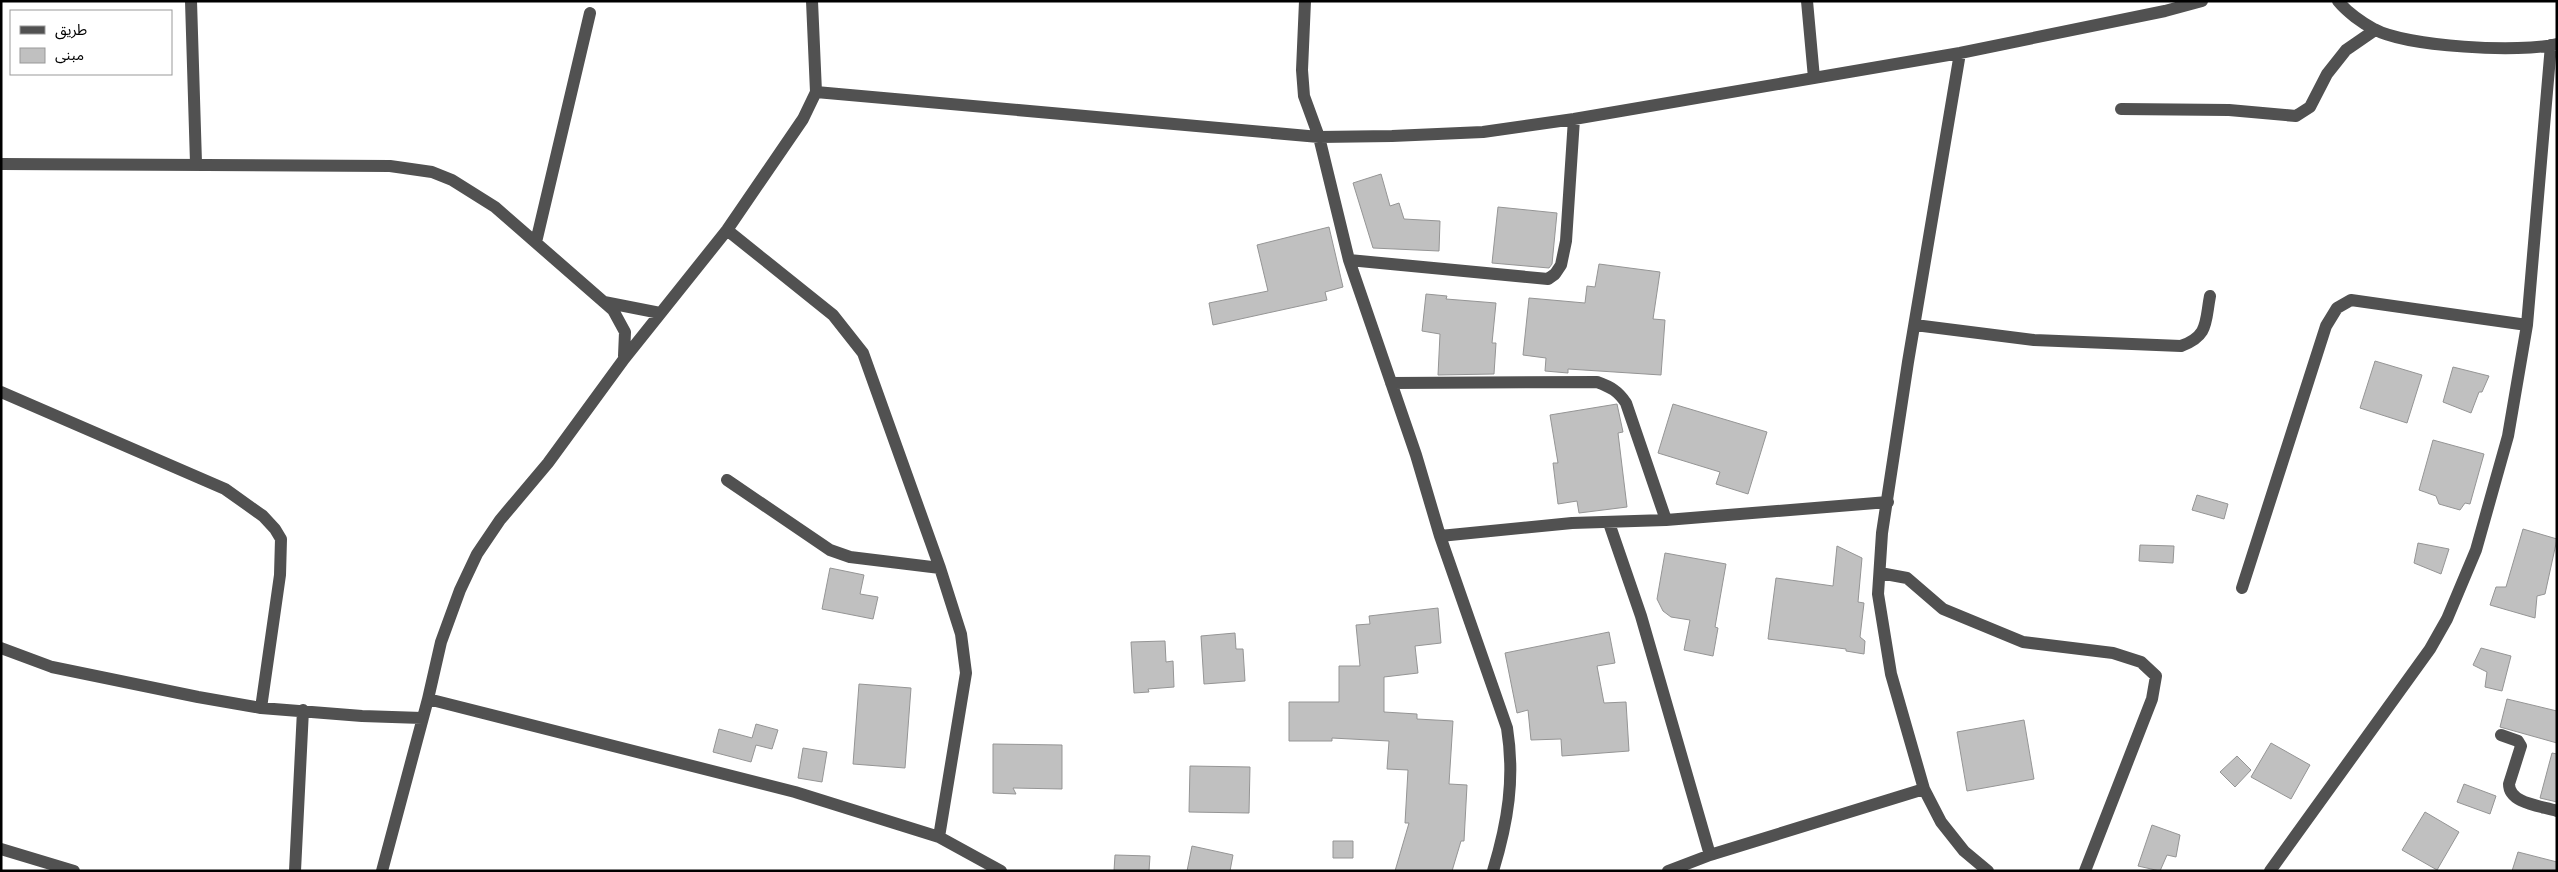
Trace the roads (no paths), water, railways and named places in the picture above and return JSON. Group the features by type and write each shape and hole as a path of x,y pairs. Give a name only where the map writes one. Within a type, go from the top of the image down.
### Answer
{"street":[{"path":"190,1 196,163"},
{"path":"382,871 428,699 441,642 460,590 477,554 500,520 548,463 624,359 727,230 803,120 816,92 812,1"},
{"path":"1305,1 1302,70 1304,96 1319,137 1349,260 1416,455 1440,536 1507,728 1512,757 1512,787 1508,817 1492,871"},
{"path":"1807,1 1814,78"},
{"path":"816,92 1319,137 1483,132 1574,119 1960,53 2165,11 2202,1"},
{"path":"2270,871 2365,742 2430,649 2447,619 2476,550 2508,436 2527,324 2554,45 2492,49 2397,37 2375,30 2338,1"},
{"path":"536,242 590,13"},
{"path":"2121,108 2230,110 2296,116 2310,107 2327,74 2346,50 2375,30"},
{"path":"1960,53 1914,326 1882,533 1879,610 1891,674 1924,790 1941,822 1964,851 1988,871"},
{"path":"1349,260 1548,279 1555,274 1561,265 1566,241 1574,119"},
{"path":"1,164 196,163 390,166 432,172 452,180 495,207 613,310 625,332 627,340 624,359"},
{"path":"727,230 833,315 863,353 940,568 961,634 966,673 939,837"},
{"path":"1914,326 2034,340 2182,346 2200,337 2204,330 2210,296"},
{"path":"2242,588 2326,326 2337,308 2351,300 2527,324"},
{"path":"604,302 660,313"},
{"path":"1391,383 1597,382 1609,386 1619,392 1626,403 1666,520"},
{"path":"1,392 225,488 263,516 275,529 281,539 280,575 262,708"},
{"path":"727,480 830,550 850,557 940,568"},
{"path":"1440,536 1572,523 1666,520 1888,502"},
{"path":"1609,523 1642,616 1710,855"},
{"path":"1880,573 1907,578 1943,609 2023,642 2113,653 2141,662 2156,676 2152,699 2085,871"},
{"path":"1,648 52,667 262,708 362,716 422,718"},
{"path":"428,699 796,792 939,837 1001,871"},
{"path":"294,871 303,710"},
{"path":"2501,735 2518,741 2521,746 2509,790 2514,798 2557,811"},
{"path":"1668,871 1710,855 1924,790"},
{"path":"1,849 74,871"}]}
